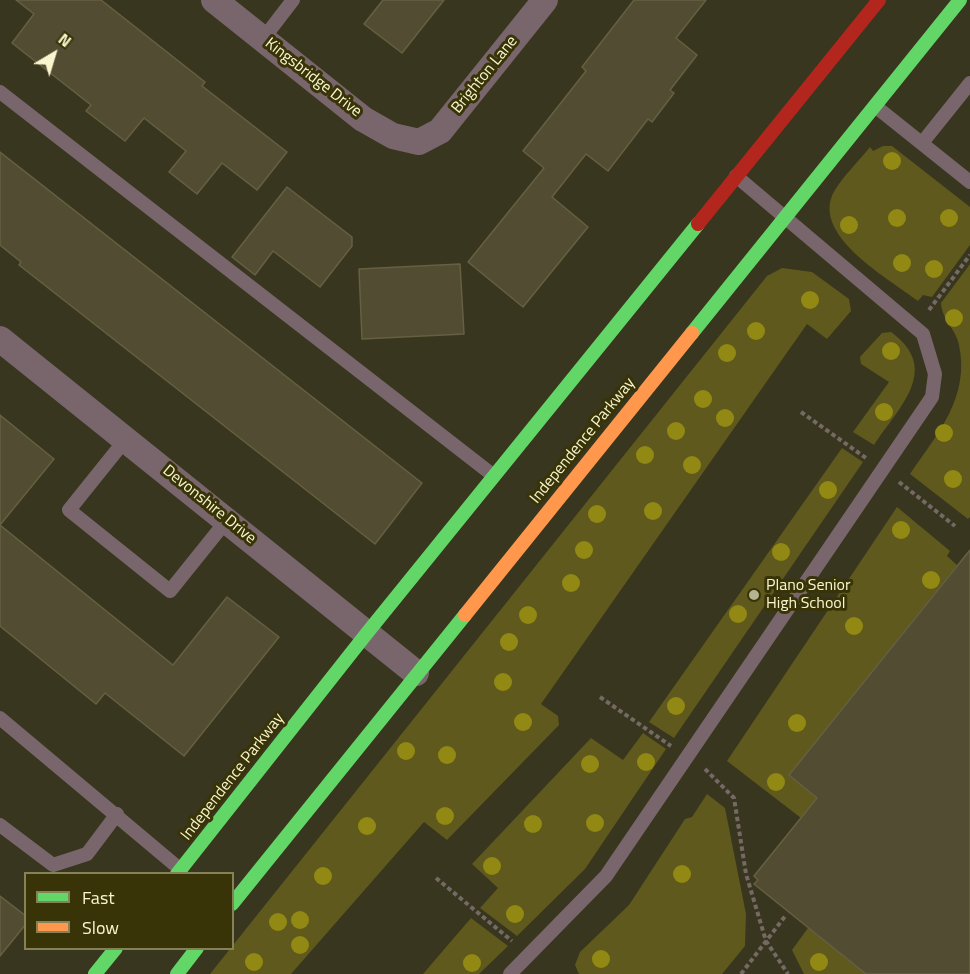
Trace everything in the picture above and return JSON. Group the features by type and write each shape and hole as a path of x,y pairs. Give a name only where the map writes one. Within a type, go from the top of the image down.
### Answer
{"main road":[{"name":"Independence Parkway","path":"179,872 367,633 879,0"},
{"name":"Independence Parkway","path":"234,901 960,0"},
{"path":"94,974 114,950"},
{"path":"177,974 195,950"}],"street":[{"name":"Kingsbridge Drive","path":"214,0 363,119 393,136 419,142"},
{"name":"Brighton Lane","path":"419,142 440,131 545,0"},
{"name":"Devonshire Drive","path":"0,339 416,673"}],"lane":[{"path":"263,39 293,0"},
{"path":"922,143 970,83"},
{"path":"0,92 352,369 494,476"},
{"path":"875,106 970,182"},
{"path":"510,974 606,876 932,397 935,374 932,355 923,334 784,219 736,176"},
{"path":"126,439 69,510 170,591 227,520"},
{"path":"0,718 117,814 179,872"},
{"path":"0,825 53,865 87,854 117,814"}],"path":[{"path":"916,328 970,255"},
{"path":"600,697 711,773 734,798 746,874 766,941 788,974"},
{"path":"436,879 529,955"},
{"path":"741,974 786,915"}],"shaded area":[{"path":"883,146 892,146 970,207 970,245 932,297 923,295 918,301 855,253 841,238 832,223 830,206 835,190 870,147 873,151"},
{"path":"970,264 970,517 968,519 910,474 941,429 956,398 961,364 959,345 941,303"},
{"path":"782,268 812,272 849,299 851,311 827,339 807,324 541,704 558,716 559,725 447,840 424,822 291,974 210,974 229,950 234,950 234,944 767,276"},
{"path":"891,332 906,346 913,360 915,374 904,402 874,445 853,432 889,382 861,364 860,357 882,333"},
{"path":"842,448 863,462 674,738 649,722"},
{"path":"897,507 950,551 947,556 957,565 789,775 817,798 801,818 727,761"},
{"path":"643,733 666,749 585,869 517,936 480,908 498,888 472,864 591,738 623,760"},
{"path":"707,794 725,808 746,914 745,946 722,974 579,974 575,965 580,952 629,905 685,819 692,817"},
{"path":"471,918 508,946 479,974 423,974"},
{"path":"808,928 866,974 804,974 792,950"}],"building":[{"path":"16,0 101,0 205,82 202,86 287,152 257,190 222,163 197,194 169,172 186,151 144,118 125,141 86,111 91,105 12,43 34,14"},
{"path":"383,0 444,0 402,53 364,24"},
{"path":"634,0 706,0 676,38 697,55 670,90 674,93 652,122 648,119 608,171 586,154 552,197 588,227 523,307 468,262 544,168 523,151 586,71 582,67"},
{"path":"0,152 422,483 375,544 19,265 21,262 0,245"},
{"path":"287,187 352,237 352,246 320,287 273,251 255,275 232,257"},
{"path":"460,264 464,334 362,339 359,269"},
{"path":"0,415 54,459 0,525"},
{"path":"0,525 173,665 227,597 279,637 184,756 105,693 96,704 0,626"},
{"path":"970,550 970,974 866,974 754,884 758,880 754,876 817,798 789,775"},
{"path":"0,896 24,914 24,926 0,956"}],"traffic: fast":[{"path":"692,333 960,0"},
{"path":"179,872 367,633 698,224"},
{"path":"234,902 465,615"},
{"path":"95,974 114,950"},
{"path":"177,974 195,950"}],"traffic: slow":[{"path":"465,615 692,333"}],"traffic: jam":[{"path":"698,224 879,0"}],"place":[{"name":"Plano Senior High School","path":"754,595"}]}
